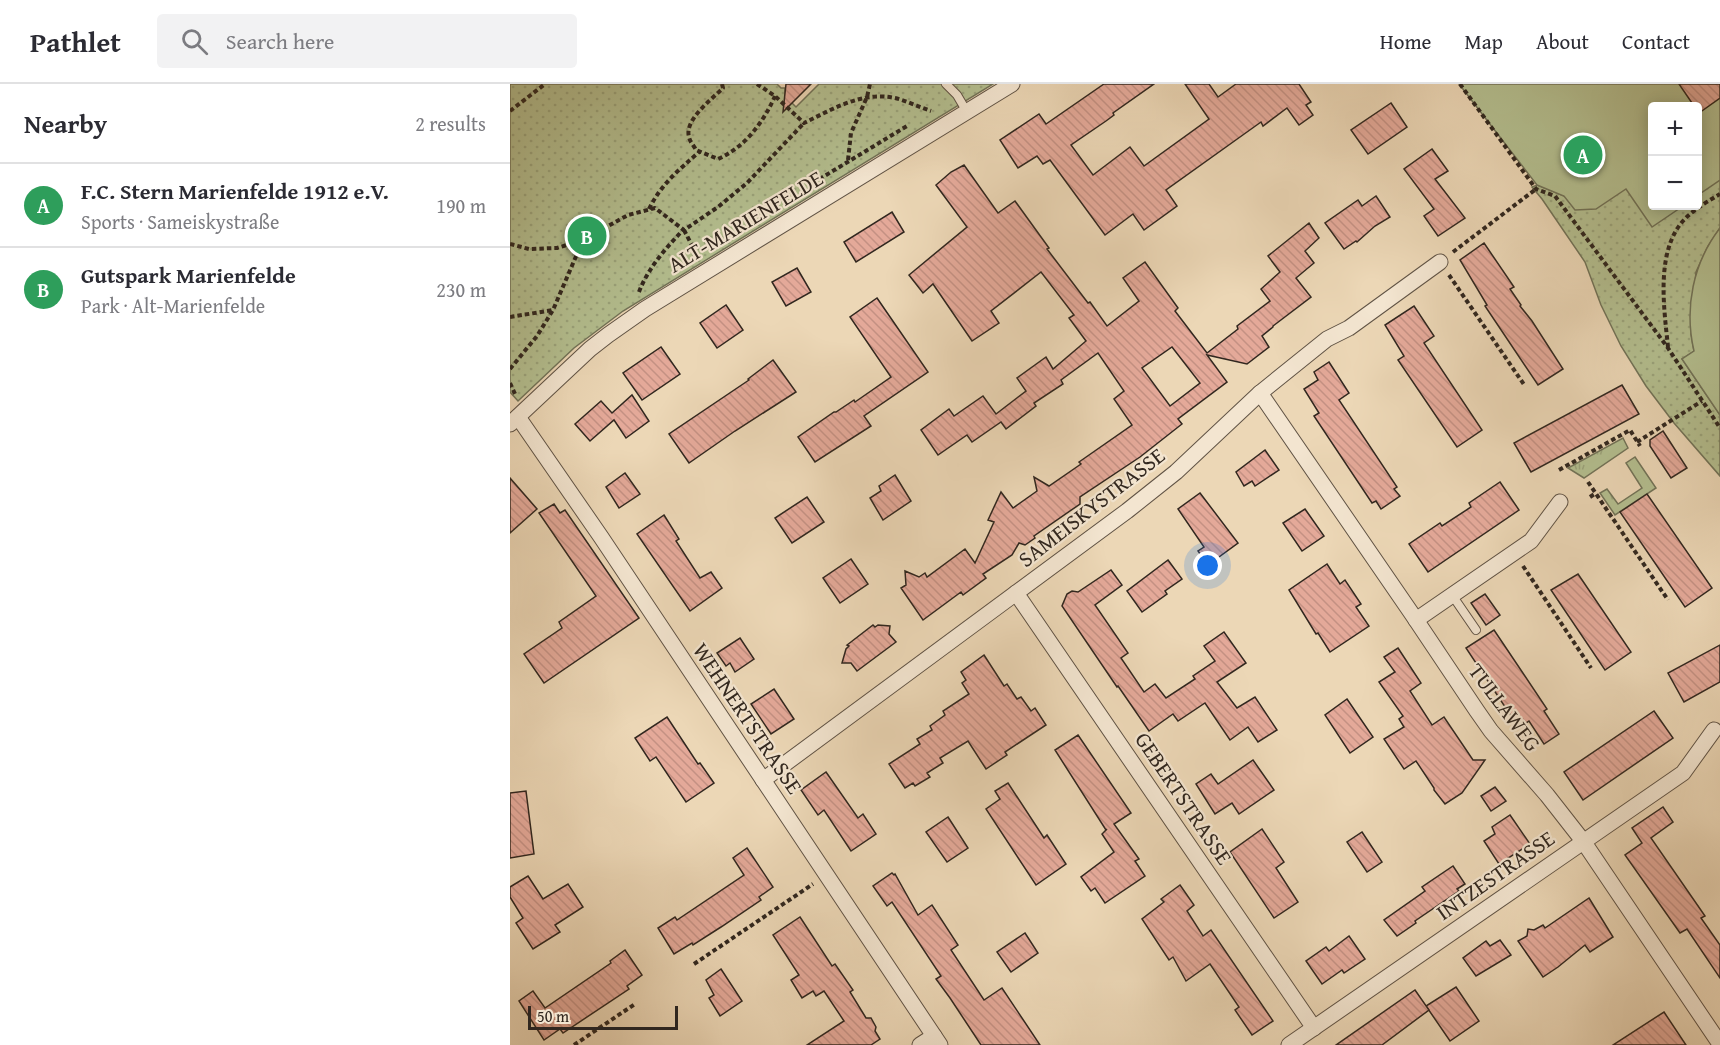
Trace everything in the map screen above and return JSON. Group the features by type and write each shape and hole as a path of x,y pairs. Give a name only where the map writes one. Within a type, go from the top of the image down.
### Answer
{"street":[{"name":"ALT-MARIENFELDE","path":"514,420 581,357 645,309 1012,84"},
{"name":"SAMEISKYSTRASSE","path":"763,780 1150,494 1260,393 1327,339 1349,328 1440,262"},
{"name":"TULLAWEG","path":"1260,393 1491,731 1547,795 1583,842 1720,1044"},
{"name":"WEHNERTSTRASSE","path":"514,420 601,537 937,1040"},
{"path":"1416,620 1531,541 1560,502"},
{"name":"GEBERTSTRASSE","path":"1016,592 1314,1028"},
{"name":"INTZESTRASSE","path":"1289,1045 1683,773 1714,730"},
{"path":"920,1045 937,1040"}],"lane":[{"path":"946,84 957,95 967,112"},
{"path":"1452,595 1476,630"}],"path":[{"path":"510,111 545,84"},
{"path":"722,84 723,88 690,124 688,136 696,150 718,159 733,152 755,131 767,114 775,96"},
{"path":"757,84 775,96 804,123"},
{"path":"870,84 851,133 848,161 912,122"},
{"path":"1460,84 1536,189 1555,196 1668,348 1720,428"},
{"path":"639,292 649,272 683,230 718,207 747,183 804,123 853,100 867,96 894,98 931,111 922,117"},
{"path":"649,209 665,183 699,152"},
{"path":"1526,386 1440,262 1536,189"},
{"path":"1668,348 1664,306 1665,265 1673,235 1688,215 1720,194"},
{"path":"510,244 529,249 557,248 583,240 628,215 655,208 683,230 705,271"},
{"path":"510,369 537,336 553,309 583,240"},
{"path":"510,317 553,309"},
{"path":"510,383 515,394"},
{"path":"1559,470 1630,430 1639,444 1702,401"},
{"path":"1588,482 1668,600"},
{"path":"1590,497 1596,493"},
{"path":"1521,563 1591,668"},
{"path":"694,964 826,875"},
{"path":"574,1045 635,1004"}],"green space":[{"path":"510,84 777,84 785,88 785,96 796,107 819,84 993,84 623,311 574,348 518,401 510,392"},
{"path":"1459,84 1720,84 1720,180 1702,192 1702,102 1648,102 1648,210 1677,210 1652,227 1626,189 1596,209 1575,210 1564,196 1537,185"},
{"path":"1720,124 1720,228 1708,246 1696,272 1691,334 1694,351 1682,359 1720,415 1720,476 1674,423 1646,386 1621,346 1601,305 1585,262 1532,187 1537,185 1564,196 1648,171 1648,210 1702,210 1702,136"},
{"path":"1720,228 1720,415 1682,359 1694,351 1690,319 1697,271"},
{"path":"1623,438 1628,448 1584,478 1568,468"},
{"path":"1635,457 1656,488 1615,515 1600,493 1607,489 1618,504 1642,488 1626,463"}],"building":[{"path":"786,84 811,84 783,112"},
{"path":"1104,84 1154,84 1071,145 1093,175 1130,147 1144,166 1209,119 1185,84 1209,84 1218,97 1236,84 1299,84 1311,102 1306,105 1313,115 1299,125 1287,108 1263,126 1261,122 1166,190 1177,206 1144,230 1133,214 1105,235 1050,160 1043,164 1037,156 1018,168 1000,140 1039,114 1046,124"},
{"path":"1679,84 1720,84 1720,98 1702,111 1702,102 1691,102"},
{"path":"1391,103 1407,127 1368,154 1351,130"},
{"path":"1432,149 1448,171 1435,179 1465,218 1438,236 1424,216 1434,209 1404,169"},
{"path":"964,165 998,213 1015,201 1049,248 1047,249 1107,326 1139,301 1123,278 1145,262 1178,308 1175,311 1207,353 1270,301 1261,289 1280,272 1268,256 1309,223 1319,238 1305,251 1314,263 1296,278 1311,297 1262,336 1269,347 1247,364 1207,355 1227,382 1178,419 1182,424 1140,457 1080,497 1080,504 1034,536 1035,538 1025,545 1019,543 1012,555 983,574 986,578 963,595 961,592 923,620 901,588 906,585 905,571 919,577 925,573 927,577 965,549 975,563 994,522 988,520 1001,492 1013,508 1037,491 1034,477 1049,486 1132,425 1114,399 1124,391 1098,353 1061,380 1063,384 1034,403 1036,406 1006,429 1001,422 972,442 967,435 938,455 921,430 949,409 954,416 983,396 996,414 1026,391 1017,378 1046,357 1053,369 1086,341 1069,318 1074,315 1041,272 991,311 999,323 972,341 933,284 923,293 909,275 967,227 936,185 951,172","holes":["1172,347 1200,383 1170,406 1142,368"]},
{"path":"1376,196 1390,217 1344,249 1325,223 1358,200 1362,206"},
{"path":"892,212 904,232 856,262 844,242"},
{"path":"1484,243 1514,287 1510,289 1520,306 1563,369 1538,385 1485,306 1487,305 1460,260"},
{"path":"797,268 811,292 786,306 772,282"},
{"path":"877,298 928,372 864,416 871,426 815,462 798,437 891,377 850,317"},
{"path":"726,305 743,330 717,348 700,323"},
{"path":"1414,306 1434,336 1424,343 1482,430 1457,447 1398,360 1404,356 1385,325"},
{"path":"661,347 680,374 642,400 623,373"},
{"path":"773,360 796,392 689,463 669,434 749,380"},
{"path":"1329,362 1349,393 1339,400 1397,487 1394,489 1400,496 1381,509 1376,501 1372,503 1314,416 1319,413 1304,389 1318,380 1314,372"},
{"path":"1622,385 1639,414 1531,472 1514,443"},
{"path":"632,395 649,421 626,438 614,420 590,441 575,424 601,401 612,413"},
{"path":"1663,431 1687,468 1671,478 1650,446 1650,440"},
{"path":"1265,450 1279,470 1255,486 1252,481 1244,486 1236,472"},
{"path":"625,473 640,494 619,508 606,487"},
{"path":"895,475 911,501 883,520 870,498 881,491 879,486"},
{"path":"510,478 537,509 510,533"},
{"path":"1500,482 1519,510 1428,572 1409,544 1440,523 1442,526 1471,507 1469,503"},
{"path":"1200,493 1238,543 1208,565 1198,551 1204,547 1178,509"},
{"path":"1647,494 1712,588 1685,607 1620,512"},
{"path":"807,497 824,522 792,543 775,518"},
{"path":"554,504 560,513 565,510 639,618 544,683 524,654 562,628 559,622 596,596 539,513"},
{"path":"1305,509 1324,536 1302,551 1283,523"},
{"path":"664,515 679,539 676,541 700,578 711,572 722,588 690,611 637,534"},
{"path":"851,559 868,584 840,603 823,578"},
{"path":"1168,560 1182,579 1165,591 1167,594 1142,612 1127,591"},
{"path":"1327,564 1340,584 1345,580 1361,604 1356,607 1369,626 1330,652 1289,590"},
{"path":"1111,570 1122,585 1095,605 1128,653 1121,658 1144,692 1155,684 1166,698 1195,679 1193,676 1215,661 1204,646 1224,632 1246,663 1217,682 1237,708 1255,697 1277,730 1258,742 1248,727 1230,740 1205,703 1178,721 1173,714 1149,731 1062,606 1067,594 1072,591 1078,592"},
{"path":"1578,574 1631,652 1605,670 1551,590"},
{"path":"1485,594 1500,615 1486,625 1471,603"},
{"path":"873,625 875,627 890,626 889,634 896,642 857,671 851,663 842,663 849,646 847,645"},
{"path":"1494,630 1547,709 1544,711 1559,734 1544,744 1529,721 1519,728 1466,648"},
{"path":"740,638 754,659 735,672 730,663 726,666 717,653"},
{"path":"1720,645 1720,682 1684,702 1668,673"},
{"path":"1398,648 1421,683 1410,691 1432,725 1444,717 1473,760 1485,760 1462,793 1445,804 1416,761 1404,769 1384,739 1404,727 1399,719 1403,716 1379,682 1395,672 1384,657"},
{"path":"984,655 1004,686 1007,684 1017,699 1021,697 1031,711 1035,708 1046,725 1005,752 1007,755 986,769 968,741 940,758 943,763 927,773 930,777 915,786 913,783 905,788 889,764 920,744 917,739 932,730 930,726 945,715 943,711 969,694 962,683 966,680 961,672"},
{"path":"774,689 794,719 771,734 751,704"},
{"path":"1347,699 1373,737 1350,753 1325,715"},
{"path":"1654,711 1673,738 1583,800 1564,772"},
{"path":"667,717 698,764 700,763 714,783 686,802 656,757 650,761 635,738"},
{"path":"1078,735 1131,813 1114,824 1139,859 1135,861 1145,876 1105,903 1095,888 1091,891 1081,877 1114,852 1102,834 1106,830 1055,750"},
{"path":"1253,760 1274,790 1239,814 1232,803 1215,814 1196,784 1211,774 1218,784"},
{"path":"826,772 858,818 863,814 876,834 851,851 824,810 818,815 801,790"},
{"path":"1008,783 1044,838 1047,835 1066,864 1036,885 986,809 1000,799 995,791"},
{"path":"1495,787 1506,801 1491,811 1481,796"},
{"path":"526,791 534,854 510,858 510,793"},
{"path":"1663,807 1673,822 1651,838 1705,916 1701,918 1720,945 1720,978 1687,929 1680,933 1625,855 1642,843 1632,828"},
{"path":"1510,815 1530,844 1499,864 1484,841 1495,834 1492,827"},
{"path":"948,817 968,848 947,862 926,832"},
{"path":"1262,829 1284,862 1276,868 1298,902 1274,918 1230,852"},
{"path":"1362,832 1382,862 1367,872 1347,842"},
{"path":"747,848 773,887 759,897 761,900 693,945 692,943 674,954 658,928 675,917 677,920 744,875 733,858"},
{"path":"1453,866 1465,884 1457,889 1459,891 1397,936 1384,920 1425,891 1422,887"},
{"path":"892,873 895,874 918,915 932,905 958,945 951,950 984,1000 1002,988 1040,1045 981,1045 936,979 941,976 892,902 887,906 873,886"},
{"path":"528,876 543,899 568,884 583,907 555,925 560,932 533,949 516,923 523,918 510,897 510,887"},
{"path":"1180,885 1194,905 1187,911 1203,936 1211,930 1273,1021 1252,1035 1235,1010 1239,1007 1210,964 1186,981 1173,957 1169,960 1142,919 1164,902 1161,899"},
{"path":"1589,898 1613,937 1590,952 1585,945 1543,977 1518,941 1527,936 1528,929 1534,930 1543,925 1545,928"},
{"path":"800,917 832,966 835,964 853,990 850,992 866,1018 871,1018 876,1027 875,1031 880,1039 871,1045 807,1045 844,1021 824,991 816,996 813,991 802,998 791,980 799,975 773,935"},
{"path":"1025,933 1038,953 1011,972 997,952"},
{"path":"1349,936 1365,959 1344,973 1342,970 1322,984 1306,961 1326,947 1329,951"},
{"path":"1500,940 1511,955 1476,976 1463,958 1486,941 1490,946"},
{"path":"625,950 642,975 627,986 629,989 563,1033 560,1029 544,1040 519,1001 533,991 545,1008 611,963 610,961"},
{"path":"721,969 742,1001 720,1016 709,998 714,995 706,980"},
{"path":"1456,987 1479,1021 1450,1041 1426,1006"},
{"path":"1415,990 1429,1010 1382,1045 1336,1045"},
{"path":"1664,1012 1686,1045 1613,1045"}],"place":[{"name":"F.C. Stern Marienfelde 1912 e.V.","path":"1583,155"},
{"name":"Gutspark Marienfelde","path":"587,236"}]}
